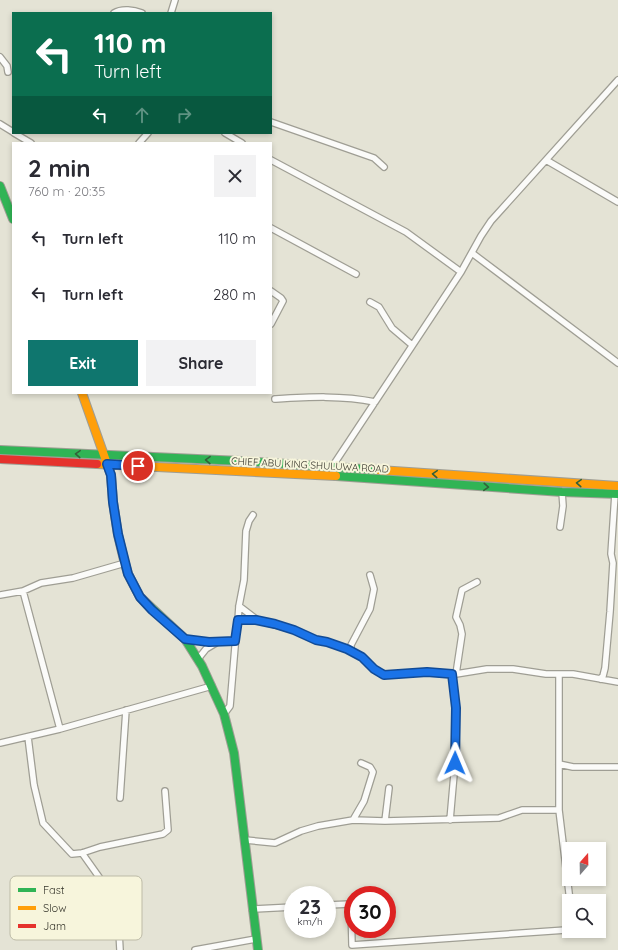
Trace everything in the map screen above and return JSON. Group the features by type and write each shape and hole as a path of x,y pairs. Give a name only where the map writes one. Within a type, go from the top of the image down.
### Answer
{"street":[{"path":"171,12 175,0"},
{"path":"117,12 124,10 136,12"},
{"path":"0,57 6,63 8,72"},
{"path":"332,467 461,272 491,221 618,80"},
{"path":"272,122 374,158 384,167"},
{"path":"0,124 12,132"},
{"path":"16,134 29,142"},
{"path":"141,142 147,134"},
{"path":"227,134 240,142"},
{"path":"546,160 618,202"},
{"path":"272,163 406,232 461,272"},
{"path":"0,186 12,216"},
{"path":"272,229 356,274"},
{"path":"472,253 618,363"},
{"path":"272,292 283,301 272,322"},
{"path":"370,302 379,307 392,328 412,345"},
{"path":"82,394 111,475 118,534 125,563 133,584 140,597 152,610 185,639 198,659 224,714 234,752 258,950"},
{"path":"275,399 325,397 362,399 375,402"},
{"path":"0,450 233,461 454,475 617,491 611,554 613,563 605,668 603,676 600,679"},
{"name":"CHIEF ABU KING SHULUWA ROAD","path":"0,459 307,474 562,492 617,491"},
{"path":"452,484 454,475"},
{"path":"560,527 563,506 562,492"},
{"path":"224,714 230,706 235,641 244,580 246,531 253,515"},
{"path":"611,554 618,554"},
{"path":"0,595 23,591 40,583 73,578 125,563"},
{"path":"351,648 370,609 374,589 370,575"},
{"path":"450,820 455,763 456,716 454,674 462,634 456,617 456,612 462,590 477,582"},
{"path":"23,591 60,729"},
{"path":"239,606 256,620"},
{"path":"238,620 256,620 290,629 316,640 345,648 351,648 374,669 384,675 427,672 454,674 487,669 513,668 546,674 573,674 618,682"},
{"path":"185,639 217,642 235,641"},
{"path":"198,659 206,649 217,642"},
{"path":"559,674 559,810 569,894"},
{"path":"0,743 60,729 212,686"},
{"path":"120,798 126,710"},
{"path":"28,737 34,785 43,823 72,854 163,834 168,830 165,791"},
{"path":"353,820 364,801 373,772 370,767 361,763"},
{"path":"559,764 573,767 618,767"},
{"path":"385,821 389,788"},
{"path":"245,840 276,843 318,826 353,820 385,821 499,818 522,810 559,810"},
{"path":"82,853 98,876"},
{"path":"336,905 351,904 352,945 562,930"},
{"path":"252,909 284,907"},
{"path":"195,950 256,938"},
{"path":"119,940 120,950"}],"traffic: fast":[{"path":"0,186 12,216"},
{"path":"0,450 241,461 379,470"},
{"path":"336,476 562,492 618,494"},
{"path":"124,560 128,574 140,597 185,639 202,666 224,714 234,753 258,950"}],"traffic: slow":[{"path":"82,394 111,475 118,535 124,560"},
{"path":"97,464 336,476"},
{"path":"379,470 618,486"}],"traffic: jam":[{"path":"0,459 97,464"}],"route":[{"path":"138,466 107,464 111,475 118,534 128,574 140,597 152,610 185,639 209,642 235,641 238,620 256,620 294,630 316,640 347,649 362,657 379,673 387,676 427,672 443,672 452,674 456,708 455,763"}]}
